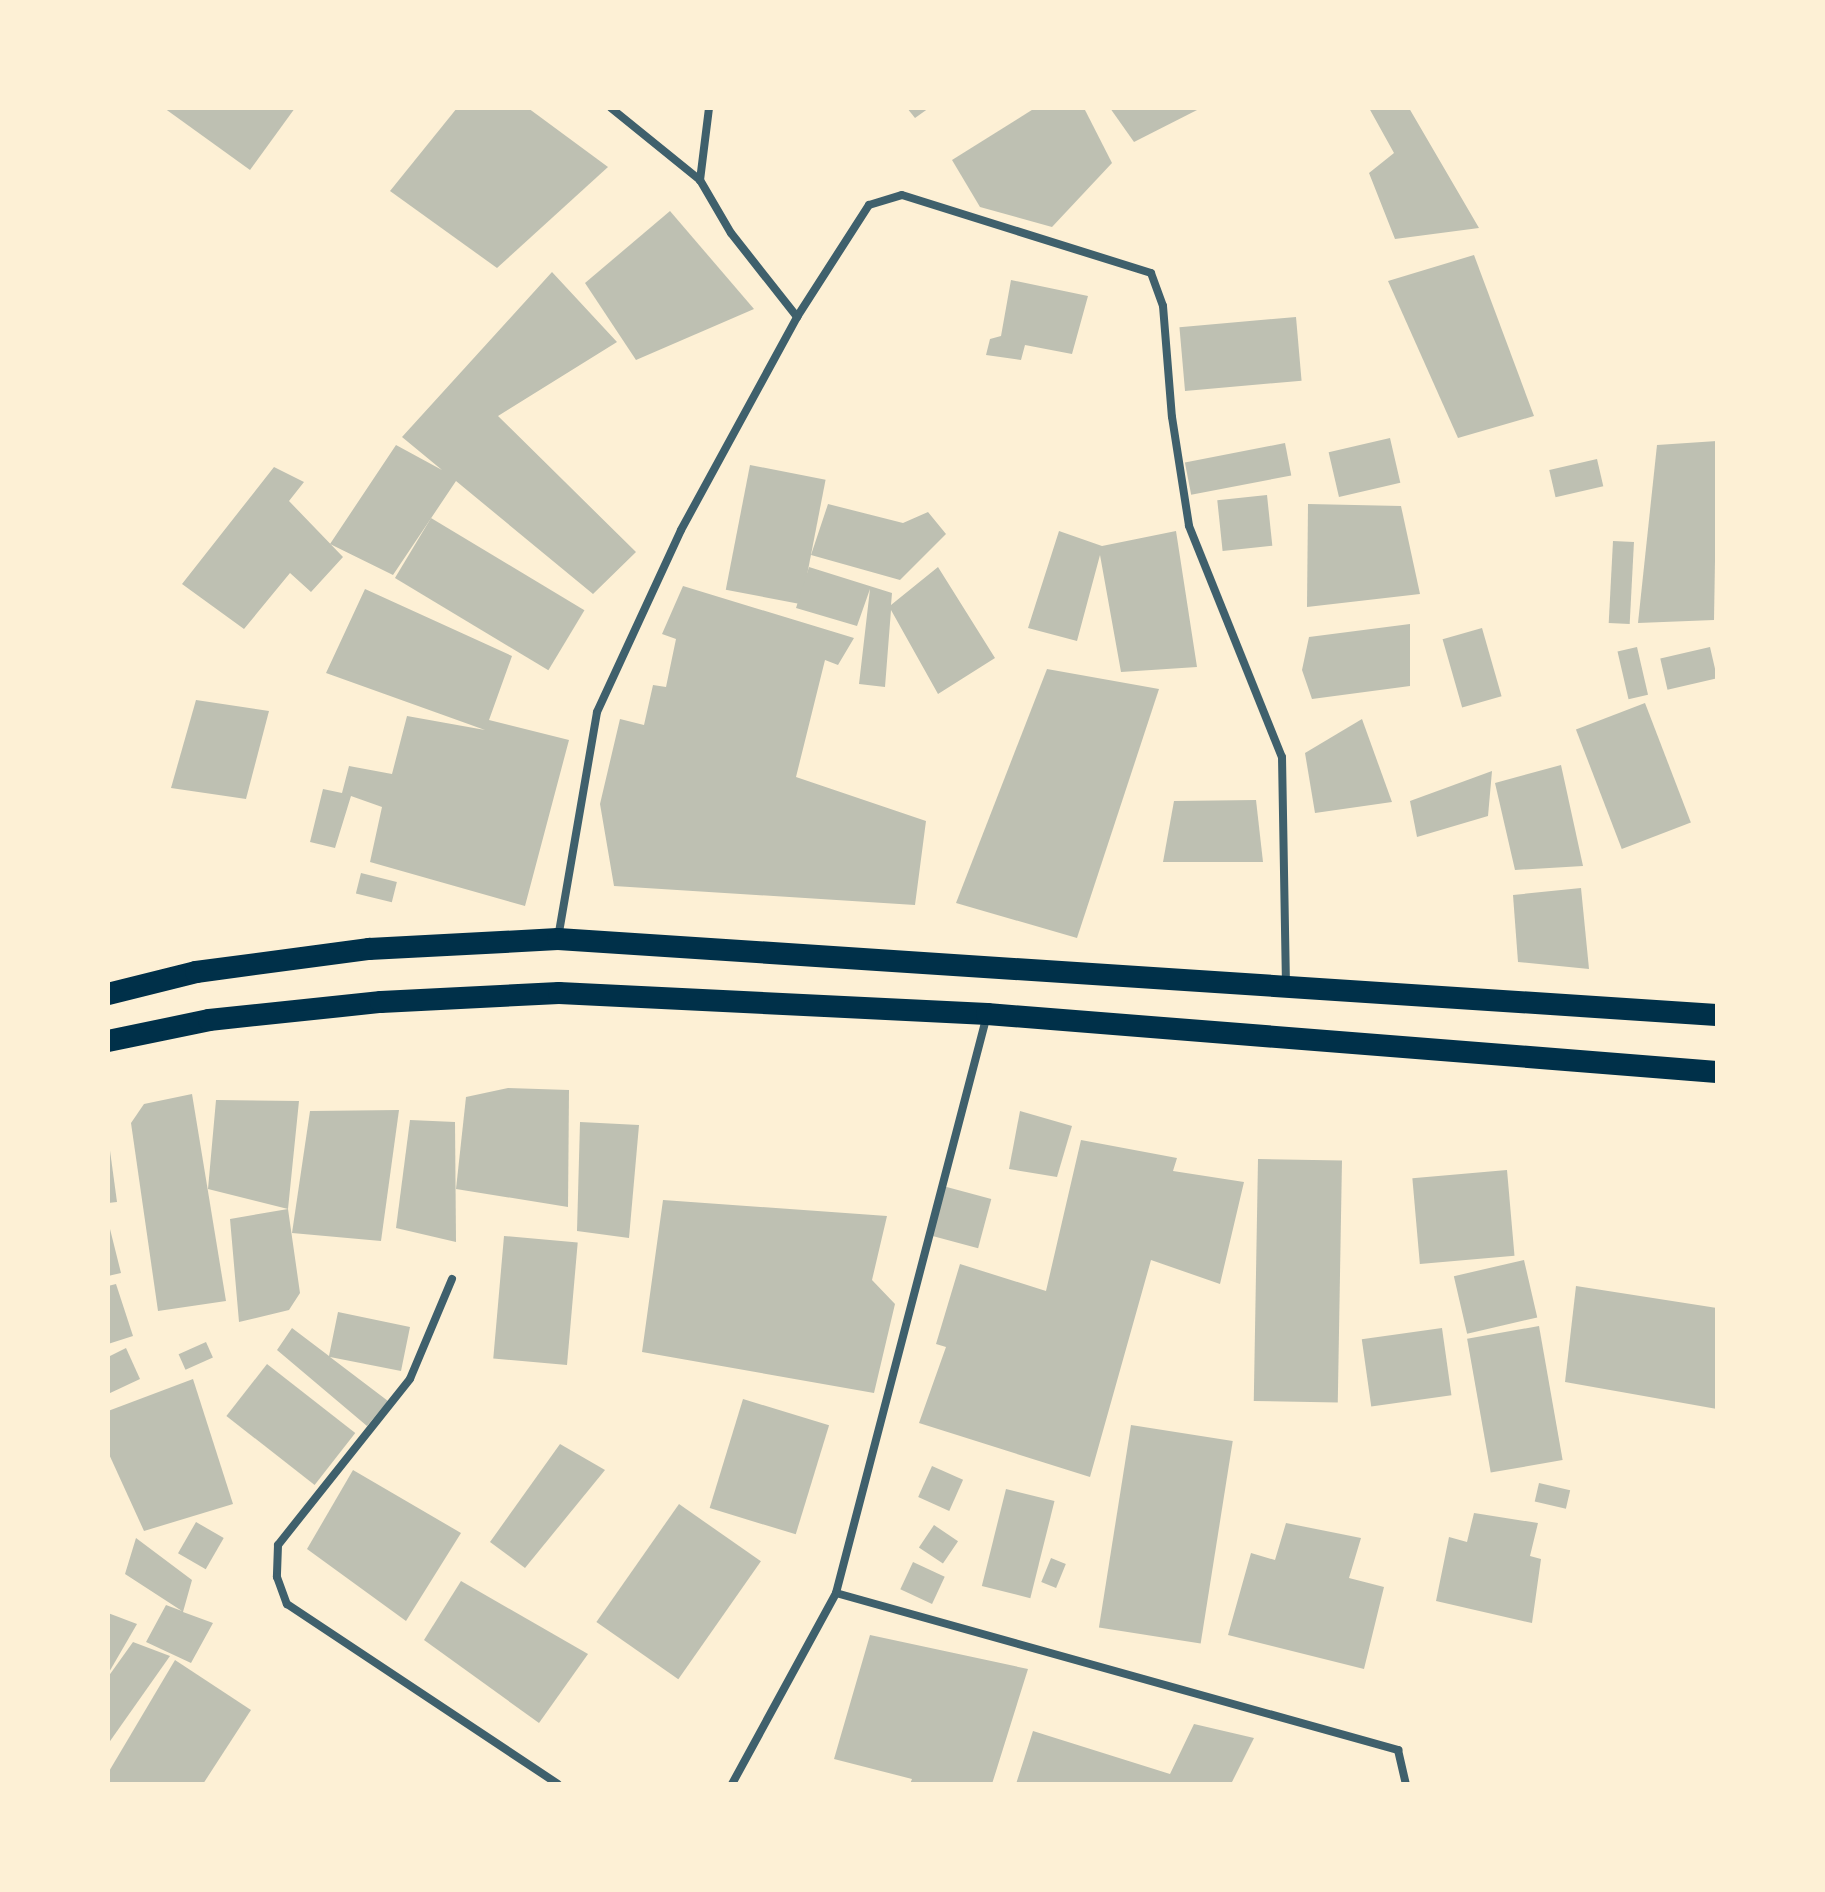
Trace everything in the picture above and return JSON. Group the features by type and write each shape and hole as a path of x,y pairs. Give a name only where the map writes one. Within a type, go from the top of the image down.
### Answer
{"highway":[{"path":"108,994 196,972 369,949 558,939 1286,984 1717,1015"},
{"path":"108,1041 256,1015 381,1002 559,993 987,1014 1717,1072"}],"street":[{"path":"611,108 700,180 731,233 797,317"},
{"path":"700,180 709,108"},
{"path":"558,939 597,712 681,530 797,317 869,205 902,195 1151,273 1163,306 1172,417 1189,526 1282,757 1286,984"},
{"path":"732,1784 836,1593 987,1014"},
{"path":"452,1279 410,1379 278,1545 277,1577 287,1604 558,1784"},
{"path":"836,1593 1398,1750 1406,1784"}],"building":[{"path":"164,108 295,108 250,170"},
{"path":"457,108 528,108 608,167 497,268 390,191"},
{"path":"907,108 929,108 915,118"},
{"path":"1035,108 1084,108 1112,163 1052,227 980,207 952,160"},
{"path":"1110,108 1201,108 1134,142"},
{"path":"1369,108 1409,108 1479,228 1395,239 1369,173 1394,153"},
{"path":"670,211 754,309 636,360 585,283"},
{"path":"1474,255 1534,416 1458,438 1388,281"},
{"path":"552,272 617,342 498,416 636,552 593,594 456,481 393,575 330,544 396,445 442,470 402,437"},
{"path":"1011,280 1088,296 1072,354 1025,345 1021,360 986,355 990,339 1001,336"},
{"path":"1296,317 1302,381 1185,391 1179,327"},
{"path":"1390,438 1400,483 1339,497 1329,452"},
{"path":"1717,441 1714,620 1638,623 1657,445"},
{"path":"1285,443 1291,475 1191,495 1185,462"},
{"path":"1597,459 1603,486 1556,497 1549,470"},
{"path":"750,465 826,480 801,604 726,590"},
{"path":"274,467 304,482 289,501 343,557 311,592 290,573 244,629 182,584"},
{"path":"1267,495 1272,546 1223,551 1217,500"},
{"path":"828,504 903,523 928,512 946,534 900,580 811,555"},
{"path":"1308,504 1401,506 1420,594 1307,607"},
{"path":"431,518 584,610 548,670 395,578"},
{"path":"1059,531 1102,546 1176,531 1197,667 1121,672 1100,555 1077,641 1028,628"},
{"path":"1613,541 1634,542 1630,624 1609,623"},
{"path":"809,567 892,593 891,605 938,567 995,658 938,694 891,610 885,687 859,684 870,589 857,626 796,608"},
{"path":"683,586 854,638 838,665 825,660 796,777 926,821 915,905 614,886 600,804 620,719 644,725 653,685 666,687 676,639 662,634"},
{"path":"365,589 512,656 489,720 569,740 525,906 370,862 382,807 351,796 335,848 310,842 323,789 342,793 349,766 392,774 407,716 485,730 326,673"},
{"path":"1410,624 1410,686 1312,699 1302,670 1309,637"},
{"path":"1482,628 1502,696 1462,708 1443,639"},
{"path":"1637,647 1648,695 1629,699 1618,651"},
{"path":"1710,647 1717,678 1668,690 1660,658"},
{"path":"1047,669 1159,689 1077,938 956,903"},
{"path":"196,700 269,711 246,799 171,788"},
{"path":"1645,703 1691,822 1622,849 1576,730"},
{"path":"1362,719 1392,802 1315,813 1305,753"},
{"path":"1561,765 1583,866 1515,870 1495,783"},
{"path":"1492,771 1488,816 1417,837 1410,801"},
{"path":"1256,800 1263,862 1163,862 1174,801"},
{"path":"361,873 397,882 392,902 356,893"},
{"path":"1581,888 1589,969 1518,962 1513,895"},
{"path":"508,1088 569,1090 568,1207 456,1189 466,1097"},
{"path":"192,1094 226,1301 158,1311 131,1123 144,1104"},
{"path":"216,1100 299,1101 288,1209 208,1189"},
{"path":"399,1110 381,1241 292,1233 310,1111"},
{"path":"1020,1111 1072,1126 1057,1177 1009,1169"},
{"path":"410,1120 455,1122 456,1242 396,1228"},
{"path":"580,1122 639,1125 629,1238 577,1231"},
{"path":"108,1136 117,1202 108,1203"},
{"path":"1081,1140 1177,1158 1173,1171 1244,1182 1220,1284 1151,1260 1090,1477 919,1423 946,1347 936,1344 960,1264 1046,1291"},
{"path":"1258,1159 1342,1160 1338,1402 1254,1401"},
{"path":"1507,1170 1514,1256 1420,1264 1412,1178"},
{"path":"943,1186 991,1199 978,1248 930,1235"},
{"path":"663,1200 887,1216 872,1280 895,1304 874,1393 642,1352"},
{"path":"288,1209 300,1293 289,1310 239,1322 230,1219"},
{"path":"108,1221 121,1273 108,1276"},
{"path":"504,1236 578,1242 567,1365 493,1359"},
{"path":"1524,1260 1537,1317 1467,1334 1454,1276"},
{"path":"116,1284 133,1336 108,1344 108,1286"},
{"path":"1576,1286 1717,1308 1717,1409 1565,1382"},
{"path":"338,1312 410,1327 401,1371 330,1357 388,1401 367,1426 277,1350 292,1328 329,1356"},
{"path":"1539,1326 1563,1460 1491,1473 1467,1339"},
{"path":"1442,1328 1451,1395 1371,1407 1362,1339"},
{"path":"206,1342 213,1358 186,1370 179,1354"},
{"path":"126,1348 140,1379 108,1394 108,1357"},
{"path":"267,1364 355,1433 315,1485 226,1416"},
{"path":"193,1379 233,1504 144,1531 108,1452 108,1411"},
{"path":"743,1399 829,1425 796,1534 710,1508"},
{"path":"1131,1425 1233,1441 1201,1644 1099,1627"},
{"path":"560,1444 605,1470 525,1568 490,1542"},
{"path":"932,1466 963,1480 949,1511 918,1497"},
{"path":"353,1470 461,1533 406,1621 307,1549"},
{"path":"1539,1483 1570,1490 1566,1509 1535,1502"},
{"path":"1006,1489 1055,1501 1030,1598 982,1586"},
{"path":"679,1504 761,1561 678,1679 596,1622"},
{"path":"1474,1513 1538,1523 1530,1556 1541,1559 1532,1623 1436,1601 1449,1537 1467,1542"},
{"path":"196,1522 224,1538 206,1569 178,1553"},
{"path":"1286,1523 1361,1538 1349,1578 1384,1587 1364,1669 1228,1635 1251,1553 1275,1560"},
{"path":"934,1525 958,1541 943,1564 919,1547"},
{"path":"136,1538 192,1580 183,1612 213,1623 191,1663 146,1642 166,1605 182,1611 125,1574"},
{"path":"1051,1558 1066,1564 1056,1588 1041,1582"},
{"path":"913,1562 945,1577 932,1604 900,1589"},
{"path":"461,1581 588,1654 539,1723 424,1640"},
{"path":"108,1613 137,1624 108,1674"},
{"path":"870,1635 1028,1669 992,1784 910,1784 912,1779 834,1759"},
{"path":"133,1642 170,1656 108,1744 108,1677"},
{"path":"175,1660 251,1710 203,1784 108,1784 108,1773"},
{"path":"1194,1724 1254,1738 1231,1784 1016,1784 1033,1731 1170,1774"}]}
